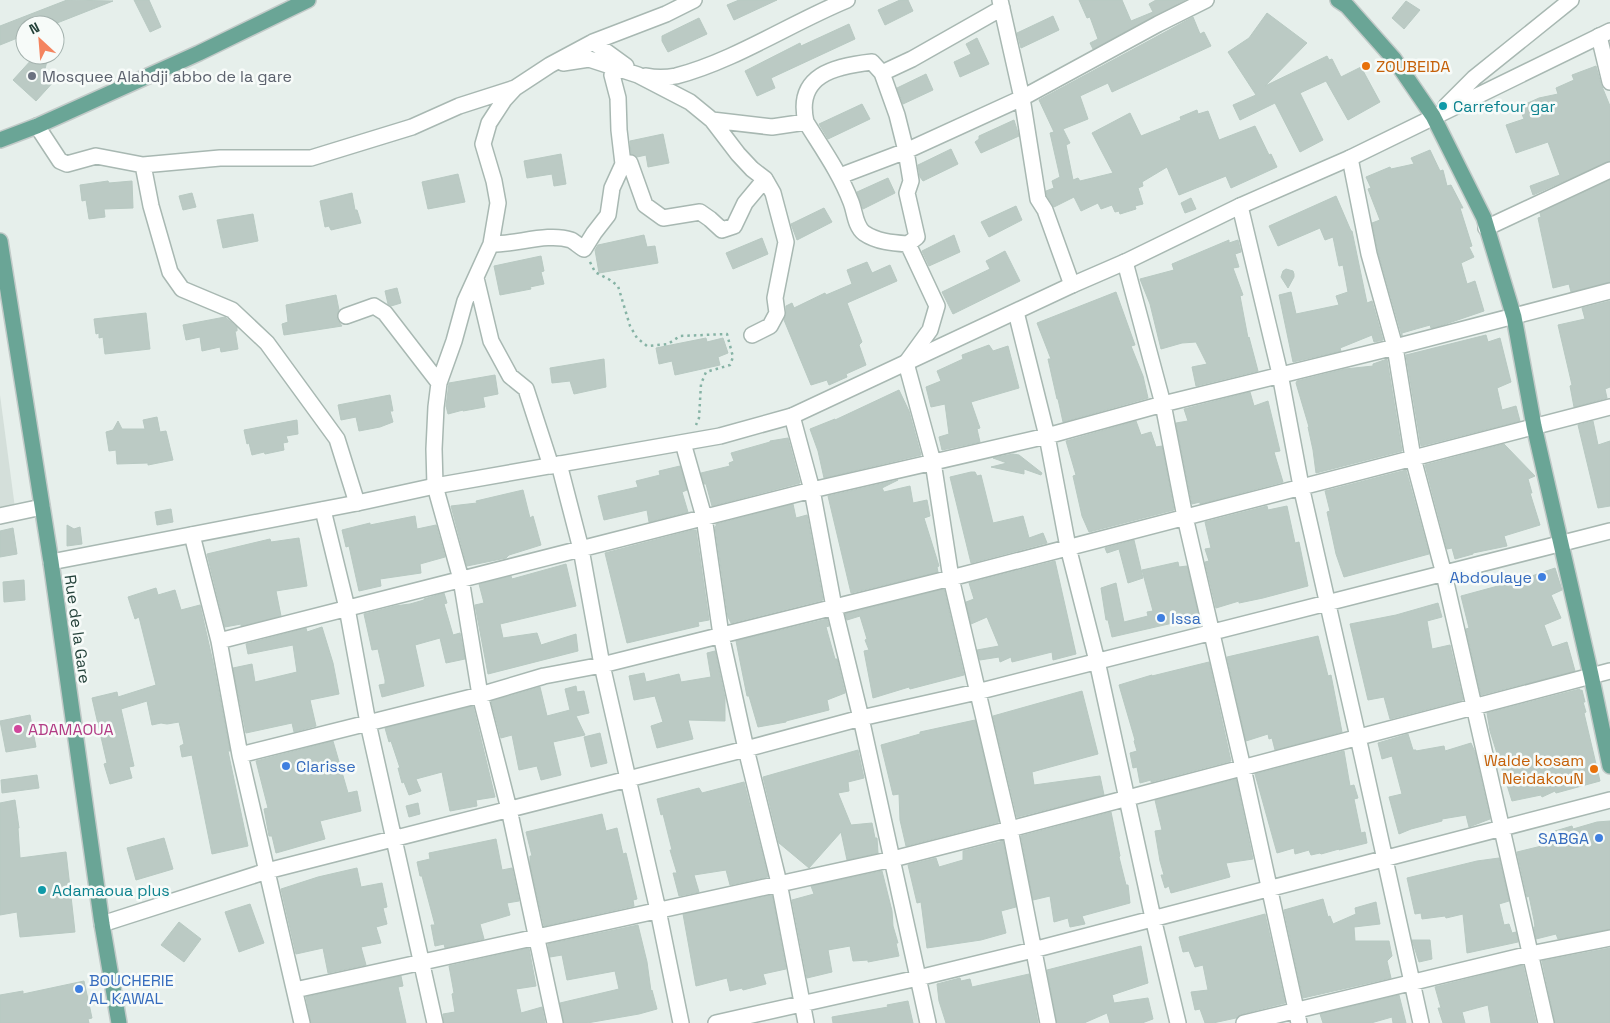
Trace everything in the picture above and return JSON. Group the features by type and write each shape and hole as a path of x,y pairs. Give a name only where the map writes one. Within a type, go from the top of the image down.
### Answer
{"main road":[{"path":"0,140 37,126 199,53 308,0"},
{"path":"1338,0 1347,6 1394,59 1437,115 1484,218 1514,317 1534,426 1610,766"},
{"name":"Rue de la Gare","path":"0,240 51,562 102,924 119,1023"}],"street":[{"path":"555,1023 508,809 480,695 461,579 435,486 435,424 439,383 454,341 464,302 491,244 498,204 483,144 489,123 504,100 515,88 550,65 593,42 666,14 694,0"},
{"path":"593,42 638,75 661,78 674,76 735,53 847,0"},
{"path":"840,176 906,151 1022,98 1206,0"},
{"path":"1437,115 1474,78 1571,0"},
{"path":"882,73 912,60 1001,4 1022,98 1038,199 1045,210 1072,285"},
{"path":"51,562 323,510 435,486 720,436 792,416 1125,262 1240,206 1350,158 1605,34 1610,82"},
{"path":"550,65 589,58 638,75 690,102 712,120 738,154 765,180 774,194 786,242 777,282 775,298 777,312 770,326 752,335"},
{"path":"872,62 882,73 897,115 911,181 907,193 917,236 908,244 888,243 864,233 857,224 852,203 840,176 806,122 803,108 807,91 819,76 848,64 872,62"},
{"path":"491,244 560,238 572,240 584,250 594,232 608,214 612,188 623,164 618,98 612,75 616,67"},
{"path":"37,126 60,161 68,164 96,156 143,165 220,158 311,158 412,126 459,106 515,88"},
{"path":"712,120 772,126 806,122"},
{"path":"1350,158 1369,254 1395,348 1413,458 1444,574 1546,1023"},
{"path":"623,164 630,163 645,205 651,210 663,218 700,212 722,230 734,226 745,203 765,180"},
{"path":"143,165 149,199 170,272 182,289 232,310 267,343 337,440 357,503"},
{"path":"1486,228 1610,170"},
{"path":"1240,206 1280,374 1301,486 1421,1023"},
{"path":"906,364 930,330 937,306 908,244"},
{"path":"1125,262 1163,404 1185,517 1243,768 1297,1017"},
{"path":"476,278 490,341 510,376 526,390 555,465 581,549 602,664 658,910 681,1023"},
{"path":"219,641 812,490 1047,436 1280,374 1395,348 1610,290"},
{"path":"346,316 374,306 385,314 439,383"},
{"path":"1016,312 1047,436 1068,547 1097,661 1178,1023"},
{"path":"906,364 932,462 951,578 1010,830 1048,1023"},
{"path":"240,755 480,695 544,676 602,664 951,578 1610,407"},
{"path":"792,416 812,490 834,607 861,718 928,1023"},
{"path":"690,441 704,517 721,635 746,749 779,883 806,1023"},
{"path":"0,516 42,507"},
{"path":"323,510 347,608 368,723 435,1023"},
{"path":"102,924 267,871 861,718 977,692 1610,531"},
{"path":"192,535 219,641 240,755 302,1023"},
{"path":"295,990 892,858 1010,830 1610,671"},
{"path":"716,1023 1033,950 1610,800"},
{"path":"1244,1023 1297,1017 1411,982 1530,954 1610,938"}],"path":[{"path":"584,250 594,272 618,286 630,326 637,338 647,346 668,344 680,336 727,334 733,357 730,365 706,372 700,384 699,418 690,441"}],"shaded area":[{"path":"0,395 15,508 0,511"}],"building":[{"path":"67,0 113,1 65,20 65,15 28,15"},
{"path":"134,0 149,0 161,27 150,32"},
{"path":"739,0 777,0 734,20 727,5"},
{"path":"900,0 908,0 913,11 885,25 878,10"},
{"path":"1079,0 1122,0 1131,21 1153,12 1149,4 1156,0 1185,0 1093,49 1090,43 1098,39 1090,17 1087,18"},
{"path":"1406,1 1420,10 1404,29 1392,18"},
{"path":"1267,13 1307,43 1265,86 1327,56 1329,60 1332,59 1341,77 1361,67 1380,102 1348,120 1326,81 1300,93 1323,140 1300,152 1275,103 1240,120 1233,105 1256,95 1228,52 1249,38"},
{"path":"1053,16 1059,30 1021,48 1017,33"},
{"path":"1193,17 1200,34 1204,32 1211,46 1112,92 1108,83 1080,96 1088,119 1063,129 1070,143 1066,145 1073,180 1078,178 1080,181 1113,173 1092,133 1130,113 1141,136 1181,120 1180,117 1197,110 1198,114 1208,111 1219,140 1255,126 1277,167 1231,188 1226,176 1179,195 1167,167 1142,182 1143,186 1138,188 1143,204 1135,206 1136,209 1120,214 1119,211 1115,212 1112,205 1101,209 1098,203 1081,211 1074,197 1054,207 1046,191 1054,188 1052,181 1060,177 1050,133 1054,132 1039,100"},
{"path":"699,18 707,34 668,52 662,41 662,36"},
{"path":"15,20 15,39 0,45 0,26"},
{"path":"849,24 855,39 771,78 775,88 757,96 745,71 800,43 801,46"},
{"path":"977,38 989,64 960,77 954,62 971,54 966,44"},
{"path":"27,65 46,65 45,69 56,79 36,101 13,80"},
{"path":"1596,66 1610,106 1610,161 1533,195 1530,186 1560,175 1548,142 1516,153 1506,125 1524,119 1519,107 1539,98 1558,94 1556,88 1574,80 1572,75"},
{"path":"926,74 933,90 903,104 897,88"},
{"path":"862,104 870,119 828,139 819,124"},
{"path":"1014,120 1019,136 981,153 975,142 979,139 979,136"},
{"path":"663,134 669,163 648,167 646,155 637,157 631,154 630,141"},
{"path":"951,149 958,164 923,181 920,177 918,165"},
{"path":"1430,150 1440,171 1443,170 1447,186 1451,185 1463,208 1460,208 1472,246 1469,247 1474,257 1461,263 1467,284 1475,281 1484,311 1440,326 1431,328 1430,325 1402,333 1402,336 1378,252 1372,223 1380,220 1368,189 1371,188 1366,177 1390,167 1391,169 1414,164 1411,158"},
{"path":"561,154 566,184 554,186 552,174 527,178 524,161"},
{"path":"458,174 465,202 428,209 422,182"},
{"path":"888,178 895,193 863,209 857,192"},
{"path":"1610,180 1610,282 1571,292 1569,284 1553,288 1538,218 1541,217 1540,213"},
{"path":"108,181 109,183 132,181 133,208 104,209 105,217 89,219 86,200 82,201 80,185"},
{"path":"192,193 196,207 183,210 179,196"},
{"path":"352,193 355,210 357,210 361,223 331,230 329,226 325,227 320,201"},
{"path":"1336,196 1352,231 1367,303 1372,301 1383,340 1374,342 1372,335 1340,348 1341,351 1293,362 1279,295 1291,292 1296,314 1339,305 1336,296 1348,292 1343,265 1339,266 1333,237 1325,240 1320,228 1278,246 1269,226"},
{"path":"1191,198 1196,209 1185,213 1181,203"},
{"path":"1016,206 1022,220 989,237 981,222"},
{"path":"824,208 832,222 797,240 791,224"},
{"path":"253,214 258,241 223,248 217,220"},
{"path":"644,235 647,247 655,246 658,263 599,273 595,250 598,245"},
{"path":"954,235 960,252 929,266 922,251"},
{"path":"762,238 768,254 733,269 726,253"},
{"path":"1229,240 1229,243 1238,240 1241,252 1235,254 1239,267 1233,268 1243,295 1240,296 1248,338 1258,371 1196,386 1192,367 1207,364 1196,342 1182,343 1161,349 1150,304 1140,279 1174,270 1172,264"},
{"path":"1005,251 1020,281 953,314 942,292 990,269 986,261"},
{"path":"541,256 544,271 541,272 544,284 530,287 531,289 500,295 494,266"},
{"path":"867,262 872,273 890,265 897,281 847,303 862,342 859,345 866,365 846,374 847,377 829,385 827,380 811,385 784,320 786,306 792,303 794,308 825,293 826,295 852,284 847,270"},
{"path":"1286,269 1293,271 1294,274 1288,288 1281,277"},
{"path":"397,288 401,303 391,306 388,304 385,291"},
{"path":"1116,292 1135,345 1131,346 1143,376 1148,398 1063,422 1048,359 1051,359 1037,323"},
{"path":"336,295 339,310 337,319 342,326 284,335 282,324 288,322 286,305"},
{"path":"1610,301 1610,387 1605,389 1607,398 1574,407 1570,386 1572,385 1558,325 1585,319 1582,308"},
{"path":"146,313 150,349 105,354 103,337 99,338 99,333 96,334 94,319"},
{"path":"225,317 237,327 237,331 235,331 238,349 221,352 220,347 202,351 200,337 186,340 183,325"},
{"path":"1486,335 1488,342 1500,338 1511,382 1497,388 1502,410 1516,406 1520,421 1421,446 1406,355"},
{"path":"706,338 707,342 723,338 728,353 718,357 720,365 675,375 672,361 659,364 656,348"},
{"path":"989,345 993,351 1008,346 1019,388 971,402 980,428 977,429 980,442 942,450 939,437 949,434 945,404 931,407 926,387 941,381 937,371 963,359 962,355"},
{"path":"604,359 606,387 574,394 570,381 552,383 550,368"},
{"path":"1387,359 1402,451 1316,473 1309,427 1297,381 1345,369 1373,366 1373,364"},
{"path":"495,375 498,394 483,397 485,407 448,414 446,406 449,383"},
{"path":"899,390 909,411 921,455 824,478 818,451 810,429 835,420"},
{"path":"1250,392 1254,406 1268,401 1280,451 1274,452 1283,482 1200,504 1200,502 1192,504 1176,423 1188,421 1184,409"},
{"path":"390,395 393,411 390,411 393,422 380,427 359,431 356,417 341,420 338,405"},
{"path":"157,417 160,432 166,431 173,460 148,465 148,463 117,464 116,450 109,451 106,432 113,430 118,421 122,429 145,429 143,420"},
{"path":"297,420 298,434 286,436 288,442 283,443 284,450 252,455 244,430"},
{"path":"1136,421 1141,435 1151,432 1156,447 1162,446 1174,510 1089,532 1082,516 1073,476 1076,475 1066,441"},
{"path":"1593,421 1598,445 1610,441 1610,506 1598,508 1578,425"},
{"path":"788,438 800,483 712,506 701,473 730,466 729,463 734,461 731,453 770,441"},
{"path":"1504,444 1535,476 1528,479 1532,493 1530,493 1540,525 1504,536 1507,546 1455,559 1452,548 1447,549 1425,465"},
{"path":"1013,454 1019,455 1042,473 1041,475 1024,469 1024,474 991,467 1007,463 993,458"},
{"path":"680,466 687,490 682,492 688,512 649,522 647,510 604,520 598,496 638,487 636,481 660,475 659,471"},
{"path":"1406,470 1429,554 1344,577 1336,554 1327,512 1330,511 1325,491"},
{"path":"975,472 977,476 981,475 993,523 1023,516 1029,538 1043,533 1047,543 971,563 950,477"},
{"path":"898,480 882,488 884,492 910,486 913,503 927,500 930,516 924,518 939,566 937,567 938,572 851,593 828,496"},
{"path":"523,490 530,518 533,516 541,545 509,555 506,558 467,566 451,506 477,503 476,501"},
{"path":"793,504 796,518 807,515 823,600 731,623 728,617 716,524"},
{"path":"1267,506 1268,510 1287,506 1295,543 1299,542 1308,586 1216,608 1205,562 1209,561 1205,549 1211,548 1205,522"},
{"path":"171,509 173,522 157,525 155,512"},
{"path":"415,516 417,529 436,525 445,557 420,564 421,573 380,579 381,586 359,591 349,546 346,547 342,530 370,523 370,525"},
{"path":"67,525 74,529 80,527 82,544 67,546"},
{"path":"13,528 17,554 0,557 0,531"},
{"path":"696,530 709,620 698,622 699,626 627,643 605,553"},
{"path":"299,538 307,586 276,591 281,616 241,626 241,624 225,627 207,554 270,539 271,542"},
{"path":"1134,540 1143,578 1128,583 1119,549 1107,553 1105,548"},
{"path":"1055,561 1076,654 1053,660 1052,652 1012,662 1011,657 1000,662 999,657 980,660 977,650 999,646 987,617 971,624 966,602 974,599 969,583"},
{"path":"1178,562 1179,567 1187,566 1199,617 1112,637 1108,620 1106,620 1101,588 1116,583 1124,622 1148,616 1147,612 1153,611 1142,570"},
{"path":"566,564 576,606 500,624 503,638 537,633 541,645 576,634 578,651 488,674 475,605 484,603 479,584 511,576 512,579"},
{"path":"1555,568 1562,590 1551,595 1561,618 1544,625 1552,647 1567,642 1575,671 1481,695 1466,629 1469,628 1461,596 1520,580"},
{"path":"24,580 25,600 4,602 3,582"},
{"path":"156,588 158,595 175,590 181,610 200,605 213,662 230,751 228,751 248,846 212,854 192,755 182,757 180,746 184,744 179,722 152,725 147,701 121,709 134,766 129,767 132,778 110,784 104,764 107,763 92,698 117,692 118,697 156,685 139,617 135,619 128,597"},
{"path":"944,589 964,675 910,689 909,687 873,698 864,651 869,650 860,616 847,620 845,614"},
{"path":"444,593 447,603 444,604 453,635 460,633 465,659 446,663 440,638 415,645 424,686 382,697 379,685 385,684 385,680 378,649 372,650 364,614 410,604"},
{"path":"1438,603 1442,617 1427,621 1432,649 1450,645 1463,700 1390,719 1384,697 1368,700 1350,624 1396,615"},
{"path":"827,619 829,626 826,627 835,659 837,659 845,693 827,700 829,710 786,722 758,727 749,696 747,696 736,641"},
{"path":"322,627 333,663 339,694 310,700 316,726 294,732 292,723 246,733 233,668 252,664 255,682 297,672 293,645 248,654 246,644 306,628 307,632"},
{"path":"1318,636 1328,676 1331,675 1342,732 1275,750 1272,738 1269,739 1268,734 1246,741 1227,657"},
{"path":"715,651 725,698 725,721 688,720 693,739 657,748 651,726 663,722 655,696 634,700 629,676 644,673 646,682 679,674 681,682 711,677 707,653"},
{"path":"1209,662 1231,761 1151,782 1151,780 1140,783 1137,767 1133,768 1130,753 1137,751 1135,740 1119,685 1152,675"},
{"path":"576,686 577,692 584,691 589,713 576,716 585,735 553,742 561,775 541,780 537,766 519,770 512,735 501,738 491,701 540,687 547,716 570,710 565,689"},
{"path":"1580,689 1580,691 1582,690 1585,702 1583,702 1586,712 1584,713 1600,781 1556,793 1555,791 1542,797 1541,795 1512,801 1490,731 1487,713"},
{"path":"1082,691 1098,754 1032,772 1034,785 1100,776 1104,795 1017,817 993,716"},
{"path":"473,706 495,797 476,800 477,806 450,811 442,772 416,779 421,791 409,795 404,782 402,783 398,768 400,768 385,728"},
{"path":"30,715 36,747 6,752 0,721"},
{"path":"975,720 999,822 906,846 900,820 899,794 893,795 881,745 920,734 920,732"},
{"path":"600,733 607,763 591,767 584,737"},
{"path":"1408,734 1413,750 1416,751 1444,746 1445,751 1471,743 1475,752 1490,819 1469,827 1466,815 1442,819 1442,821 1399,834 1389,797 1402,794 1392,756 1382,759 1378,743"},
{"path":"333,741 348,793 357,791 361,811 320,821 325,839 276,853 272,836 269,836 264,809 268,808 256,761"},
{"path":"858,750 864,778 848,782 849,791 838,793 851,825 872,823 875,838 877,838 878,853 847,860 841,832 809,868 779,843 763,777"},
{"path":"1344,751 1350,786 1354,785 1358,798 1354,799 1361,833 1365,832 1367,843 1321,854 1311,855 1309,850 1295,854 1294,848 1277,853 1255,774"},
{"path":"37,775 39,788 2,793 1,780"},
{"path":"1236,779 1253,859 1226,863 1230,877 1171,893 1169,886 1165,888 1161,875 1164,875 1155,831 1162,830 1155,800"},
{"path":"744,782 768,877 730,885 726,870 694,875 699,892 679,896 673,873 677,873 670,850 672,850 663,814 661,815 657,799 699,788 702,793"},
{"name":"Adamaoua plus","path":"15,800 19,828 20,858 66,852 75,932 20,937 17,912 0,915 0,803"},
{"path":"418,803 420,814 409,817 406,806"},
{"path":"1111,812 1119,857 1126,885 1128,885 1130,903 1082,916 1085,924 1070,927 1068,918 1054,922 1050,896 1033,900 1021,836"},
{"path":"602,814 606,831 617,828 623,854 626,853 637,899 633,900 634,906 544,926 530,864 530,856 532,856 526,832"},
{"path":"1610,821 1610,929 1558,939 1556,934 1536,939 1529,896 1527,897 1517,852 1558,842 1555,831 1572,826 1573,829 1597,822"},
{"path":"164,838 173,869 136,880 127,848"},
{"path":"496,839 502,870 512,868 519,901 507,903 510,915 480,924 484,939 445,948 444,944 435,946 431,925 435,925 417,862 430,859 429,853"},
{"path":"1003,841 1016,907 1001,911 1006,933 981,940 927,948 921,902 917,903 908,865 936,858 939,867 963,860 963,851"},
{"path":"1499,858 1509,901 1499,904 1504,925 1509,924 1512,933 1516,932 1518,942 1467,953 1463,914 1446,918 1445,916 1422,919 1421,913 1415,914 1407,878 1477,861"},
{"path":"357,868 361,887 382,883 387,907 383,908 387,924 376,927 381,943 361,947 366,965 328,973 323,948 296,954 281,889 318,877"},
{"path":"882,871 892,911 899,956 868,962 868,960 853,961 850,946 828,950 832,972 807,978 792,900 814,894 811,886"},
{"path":"772,895 786,969 763,974 766,984 743,990 742,988 730,991 727,978 696,986 683,914"},
{"path":"1323,899 1328,917 1330,916 1333,924 1356,914 1355,908 1376,902 1380,924 1354,927 1355,941 1389,941 1392,956 1387,961 1391,978 1303,998 1284,910"},
{"path":"250,904 264,943 239,952 225,912"},
{"path":"1265,914 1285,1003 1242,1014 1236,1018 1205,1023 1200,1009 1195,1010 1191,992 1208,990 1203,965 1195,967 1189,951 1183,952 1179,937"},
{"path":"179,922 201,939 184,962 161,945"},
{"path":"638,925 647,962 651,991 657,1009 587,1023 564,1023 560,1003 619,989 615,971 567,980 562,955 550,957 548,944"},
{"path":"1412,940 1430,940 1432,959 1419,962"},
{"path":"1141,946 1148,983 1112,995 1114,1003 1148,998 1153,1019 1142,1023 1110,1023 1107,1013 1084,1023 1057,1023 1047,970"},
{"path":"529,948 536,986 516,989 521,1013 542,1007 545,1023 444,1023 443,1014 455,1012 449,966"},
{"path":"1610,948 1610,1023 1555,1023 1542,961"},
{"path":"1523,965 1536,1023 1491,1023 1488,1005 1462,1012 1465,1023 1443,1023 1438,1008 1441,1008 1435,987"},
{"path":"1029,974 1038,1023 946,1023 939,1001 937,984 960,978 961,981 970,979 972,987"},
{"path":"401,976 403,986 398,987 406,1023 311,1023 306,997"},
{"path":"84,981 92,1018 88,1019 89,1023 0,1023 0,995 23,991 23,994"},
{"path":"1399,995 1406,1023 1393,1023 1392,1017 1371,1023 1323,1023 1320,1014"},
{"path":"908,1001 913,1023 833,1023 832,1017 888,1007 887,1005"}],"place":[{"name":"ZOUBEIDA","path":"1366,66"},
{"name":"Mosquee Alahdji abbo de la gare","path":"32,76"},
{"name":"Carrefour gar","path":"1443,106"},
{"name":"Abdoulaye","path":"1542,577"},
{"name":"Issa","path":"1161,618"},
{"name":"ADAMAOUA","path":"18,729"},
{"name":"Clarisse","path":"286,766"},
{"name":"Walde kosam NeidakouN","path":"1594,769"},
{"name":"SABGA","path":"1599,838"},
{"name":"Adamaoua plus","path":"42,890"},
{"name":"BOUCHERIE AL KAWAL","path":"79,989"}]}
